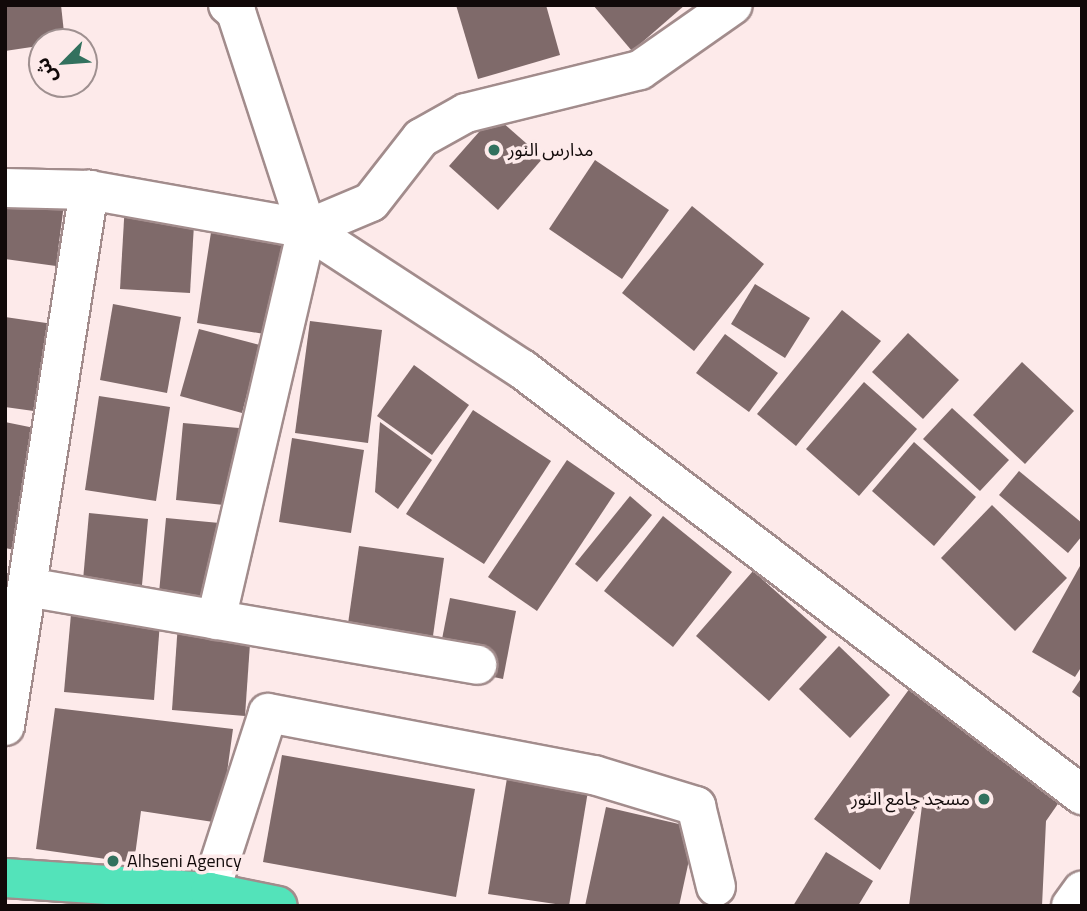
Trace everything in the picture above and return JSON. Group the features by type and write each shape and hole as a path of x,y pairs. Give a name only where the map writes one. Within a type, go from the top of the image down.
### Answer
{"highway":[{"path":"5,878 210,892 278,906"}],"street":[{"path":"216,620 307,229 236,12 228,5"},
{"path":"307,229 371,202 421,138 466,113 640,70 733,5"},
{"path":"5,188 89,190 307,229 522,369 1082,795"},
{"path":"5,726 89,190"},
{"path":"27,587 477,665"},
{"path":"210,892 268,713 594,775 696,806 716,887"},
{"path":"1071,906 1082,891"}],"building":[{"path":"5,5 61,5 63,28 28,28 28,48 5,51"},
{"path":"456,5 546,5 560,55 478,79"},
{"path":"593,5 685,5 632,51"},
{"path":"494,115 543,158 498,210 449,166"},
{"path":"595,160 669,210 622,279 549,229"},
{"path":"5,196 64,204 56,266 5,259"},
{"path":"125,203 195,207 190,293 120,289"},
{"path":"692,206 764,264 694,351 622,293"},
{"path":"212,226 285,238 270,335 197,323"},
{"path":"755,284 810,318 785,358 731,324"},
{"path":"113,304 181,317 167,393 100,380"},
{"path":"842,310 881,341 796,446 757,414"},
{"path":"5,317 60,325 48,413 5,407"},
{"path":"310,321 382,330 368,443 295,433"},
{"path":"199,329 260,345 242,413 180,396"},
{"path":"908,333 959,380 923,419 872,372"},
{"path":"725,334 778,373 749,412 696,373"},
{"path":"1022,362 1074,411 1025,464 973,415"},
{"path":"414,365 469,405 432,455 377,416"},
{"path":"864,382 917,429 859,496 806,449"},
{"path":"99,396 170,407 156,501 85,490"},
{"path":"952,408 1009,460 980,491 923,439"},
{"path":"473,410 551,461 484,564 406,514"},
{"path":"5,422 49,431 25,552 5,548"},
{"path":"380,422 432,460 398,509 375,492"},
{"path":"183,423 250,429 243,507 176,500"},
{"path":"292,438 364,450 351,533 279,522"},
{"path":"914,442 976,497 934,546 872,491"},
{"path":"567,460 615,493 537,611 488,577"},
{"path":"1019,471 1082,523 1082,536 1068,553 999,495"},
{"path":"630,496 652,515 597,582 575,564"},
{"path":"992,505 1067,578 1015,631 941,558"},
{"path":"89,513 148,519 142,585 83,580"},
{"path":"663,516 732,572 673,647 604,591"},
{"path":"166,518 241,525 233,602 159,593"},
{"path":"359,546 444,558 430,657 345,645"},
{"path":"1080,566 1082,666 1075,677 1032,652"},
{"path":"753,571 827,637 769,701 696,636"},
{"path":"450,598 516,611 503,679 437,665"},
{"path":"71,614 160,622 154,700 64,692"},
{"path":"178,623 251,629 245,716 172,710"},
{"path":"839,646 890,695 850,738 799,689"},
{"path":"1082,677 1082,699 1072,692"},
{"path":"910,688 1062,798 1046,821 1042,906 909,906 923,798 880,870 814,819"},
{"path":"55,708 233,729 220,823 141,811 134,863 36,849"},
{"path":"282,755 475,789 456,897 263,862"},
{"path":"507,778 588,791 569,906 488,894"},
{"path":"606,807 696,828 679,906 585,906"},
{"path":"826,852 873,881 858,906 793,906"}],"place":[{"name":"مدارس النور","path":"494,150"},
{"name":"مسجد جامع النور","path":"984,799"},
{"name":"Alhseni Agency","path":"113,861"}]}
